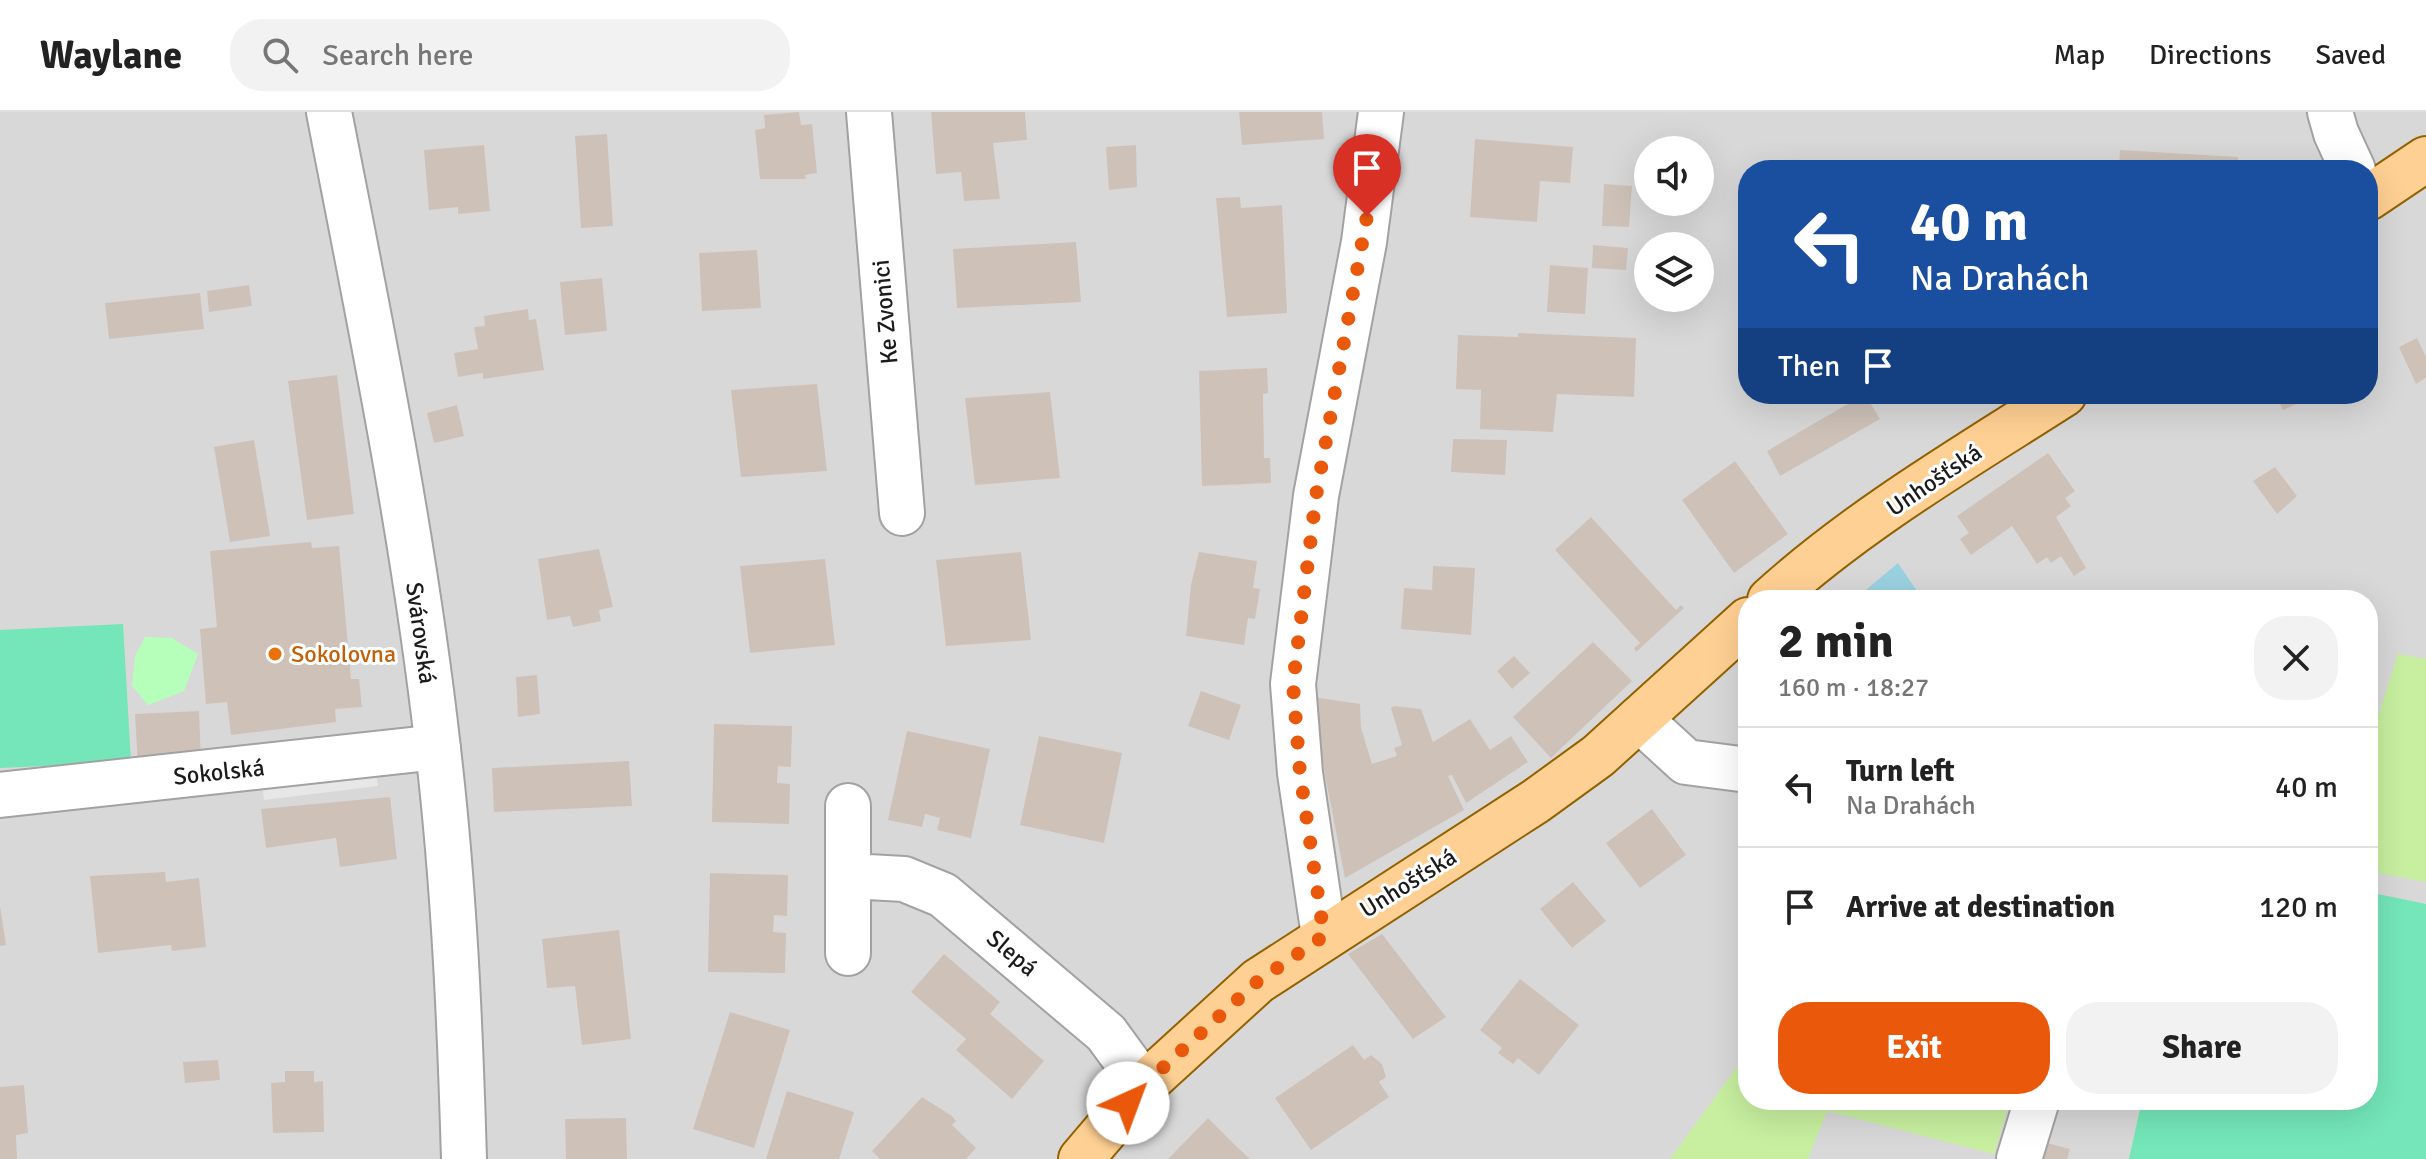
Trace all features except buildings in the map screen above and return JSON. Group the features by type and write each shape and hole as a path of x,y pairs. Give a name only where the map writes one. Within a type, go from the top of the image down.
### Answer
{"main road":[{"path":"2378,191 2426,159"},
{"name":"Unhošťská","path":"1783,590 1927,483 2049,404"},
{"name":"Unhošťská","path":"1081,1159 1144,1085 1258,981 1536,801 1598,756 1738,629"}],"street":[{"name":"Svárovská","path":"329,112 396,461 438,747 459,980 464,1159"},
{"name":"Ke Zvonici","path":"869,112 902,513"},
{"path":"1324,936 1300,773 1293,684 1316,496 1364,242 1381,112"},
{"path":"2330,112 2348,160"},
{"path":"1639,719 1686,762 1738,769"},
{"name":"Sokolská","path":"0,795 438,747"},
{"path":"848,806 848,953"},
{"name":"Slepá","path":"850,876 904,879 943,895 1106,1033 1144,1085"},
{"path":"2019,1159 2034,1110"}],"shaded area":[{"path":"0,112 2426,112 2426,1159 0,1159"},
{"path":"373,753 378,786 264,800 260,768"}],"green space":[{"path":"123,624 131,762 0,768 0,630"},
{"path":"145,637 172,638 198,654 184,691 148,705 132,686 135,656"},
{"path":"2398,654 2426,659 2426,882 2378,873 2378,716"},
{"path":"2378,894 2426,904 2426,1159 2129,1159 2140,1110 2378,1110"},
{"path":"1738,1066 1738,1110 2007,1110 1994,1154 1827,1111 1808,1159 1670,1159"}],"water":[{"path":"1898,563 1916,590 1866,590"}],"place":[{"name":"Sokolovna","path":"275,654"}],"route":[{"path":"1128,1103 1258,981 1324,936 1300,773 1293,684 1316,496 1367,216"}]}
